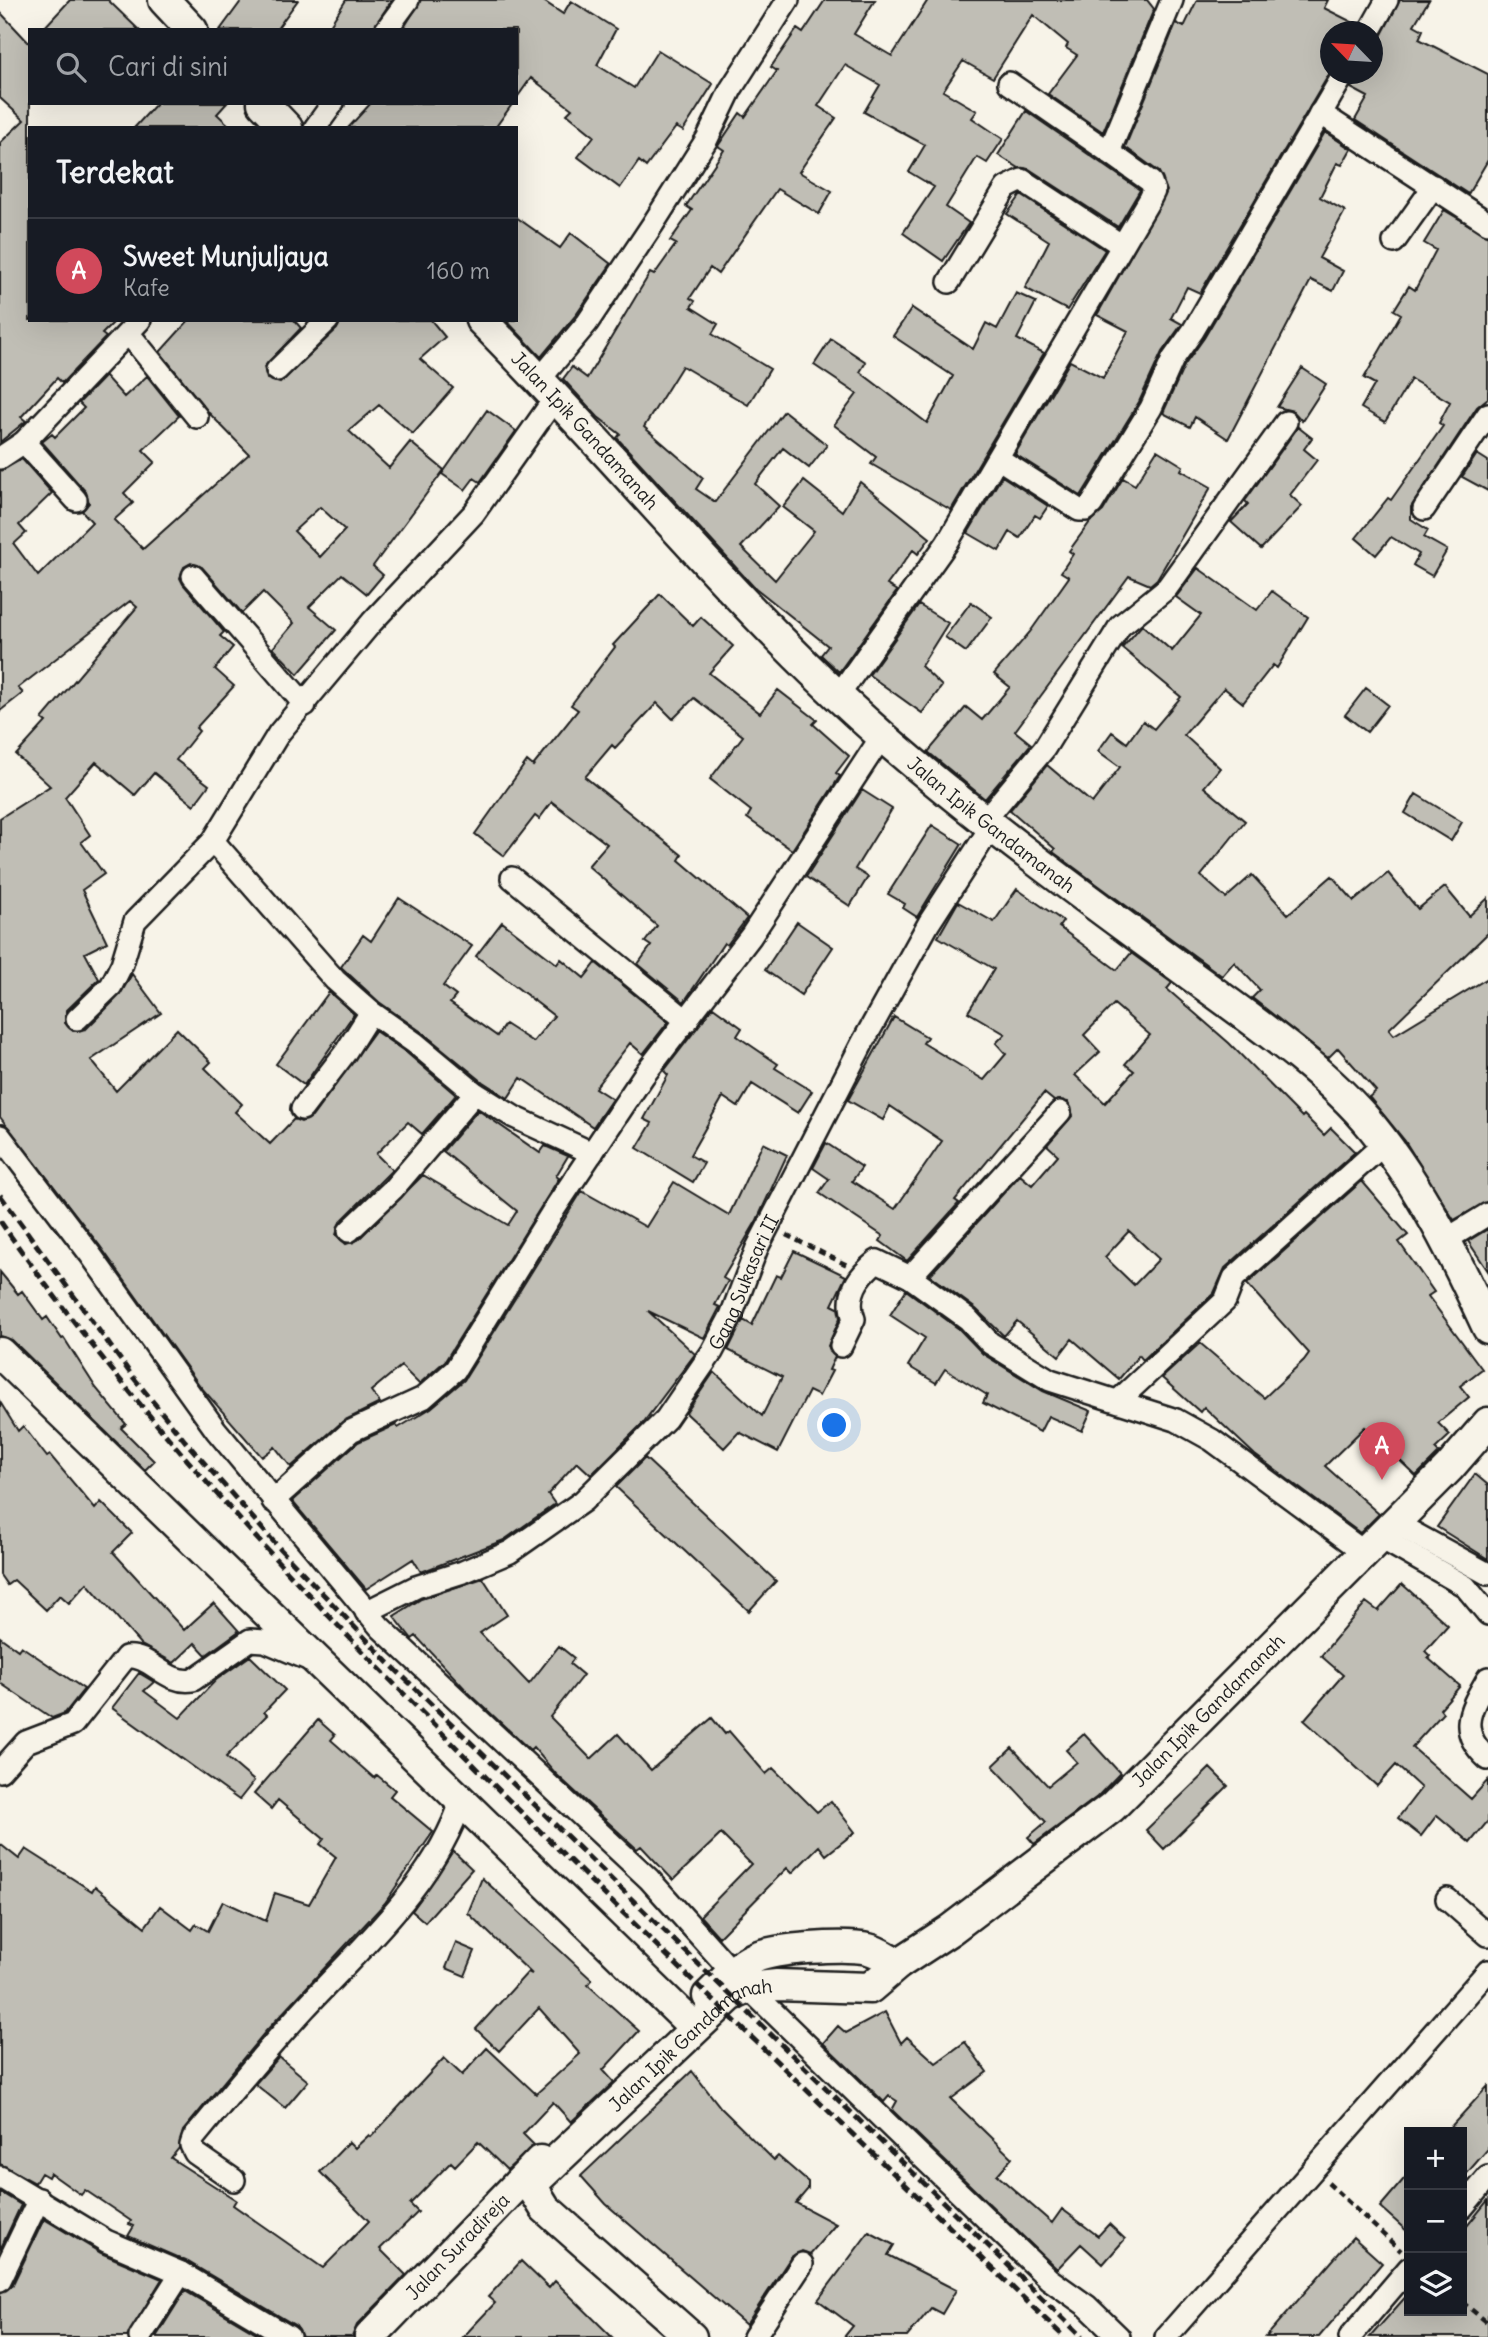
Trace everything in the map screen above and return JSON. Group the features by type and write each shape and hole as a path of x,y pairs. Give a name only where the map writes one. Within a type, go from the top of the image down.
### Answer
{"street":[{"path":"164,0 190,28"},
{"path":"387,28 408,0"},
{"path":"77,1019 111,986 122,964 135,921 214,841 279,733 372,622 474,513 587,323 707,139 731,89 788,0"},
{"path":"1109,152 1172,0"},
{"path":"1375,21 1387,0"},
{"path":"838,696 947,543 999,459 1029,400 1105,279 1121,245 1150,199 1154,186 1144,175 1009,83"},
{"path":"999,459 1079,510 1086,510 1092,504 1151,408 1173,359 1193,331 1338,84"},
{"path":"265,105 284,126"},
{"path":"316,126 332,105"},
{"path":"1320,113 1488,223"},
{"path":"949,282 1006,188 1022,180 1121,245"},
{"path":"1394,242 1433,186"},
{"path":"277,370 326,322"},
{"name":"Jalan Ipik Gandamanah","path":"483,322 596,438 665,521 838,696 882,736 987,824 1243,1013 1336,1089 1385,1143 1404,1170 1488,1328"},
{"path":"76,500 9,447 135,327 197,416"},
{"path":"1424,509 1488,414"},
{"name":"Gang Sukasari II","path":"366,1612 416,1587 463,1572 510,1552 583,1501 666,1419 712,1352 731,1316 757,1248 812,1135 828,1111 863,1042 987,824 1044,750 1120,626 1167,588 1286,422"},
{"path":"193,576 305,705"},
{"path":"273,1501 351,1431 423,1398 442,1385 486,1324 644,1074 751,936 882,736"},
{"path":"214,841 335,980 371,1012 415,1043 474,1093 514,1117 592,1153"},
{"path":"512,878 687,1021"},
{"path":"302,1109 345,1053 371,1012"},
{"path":"349,1231 393,1189 474,1093"},
{"path":"910,1277 1060,1112"},
{"path":"0,1136 90,1254 216,1430 366,1612 649,1879 741,1981 1049,2278 1087,2305 1119,2337"},
{"path":"1118,1401 1225,1301 1234,1278 1385,1143"},
{"path":"1444,1241 1488,1214"},
{"path":"841,1346 854,1319 849,1307 862,1273 877,1261 910,1277 968,1319 990,1343 1050,1380 1177,1420 1465,1586 1488,1614"},
{"path":"0,1353 462,1799 686,2020"},
{"name":"Jalan Ipik Gandamanah","path":"545,2208 534,2190 537,2179 730,1996 755,1957 806,1948 869,1949 898,1964 950,1930 1112,1807 1478,1438 1488,1423"},
{"path":"1379,1537 1488,1574"},
{"path":"0,1771 26,1742 73,1724 126,1657 138,1657 173,1680 182,1682 193,1680 250,1640 265,1641 326,1667"},
{"path":"1488,1678 1469,1711 1468,1723 1472,1740 1488,1759"},
{"path":"234,2180 195,2153 191,2145 193,2139 280,2036 390,1920 454,1825 462,1799"},
{"path":"1447,1899 1488,1935"},
{"path":"1166,2337 1488,1971"},
{"name":"Jalan Ipik Gandamanah","path":"518,2185 686,2020 741,1981"},
{"path":"0,2177 106,2241 181,2273 289,2337"},
{"path":"1467,2202 1488,2177"},
{"name":"Jalan Suradireja","path":"370,2337 518,2185"},
{"path":"0,2280 39,2199"},
{"path":"492,2213 520,2202 545,2208 691,2337"},
{"path":"754,2337 802,2264"},
{"path":"140,2337 181,2273"},
{"path":"1350,2337 1404,2274"}],"path":[{"path":"769,1227 862,1273"},
{"path":"1314,2170 1404,2254"},
{"path":"1467,2306 1488,2323"}],"building":[{"path":"70,0 108,0 137,28 44,28"},
{"path":"242,0 298,0 277,28 221,28"},
{"path":"346,0 392,0 373,28 328,28"},
{"path":"421,0 542,0 563,14 571,1 616,29 597,65 634,88 658,50 713,84 683,131 676,127 646,167 639,161 620,188 578,157 594,136 567,114 572,109 531,78 518,96 518,28 405,26"},
{"path":"825,0 875,0 854,34 892,56 928,0 1147,0 1154,9 1103,132 1048,94 1077,55 1066,48 1068,44 1033,15 993,78 963,61 943,91 977,111 972,118 1003,139 987,163 977,157 946,207 969,223 943,261 903,233 934,187 909,172 925,145 864,112 880,85 845,65 818,106 836,118 799,172 832,191 819,214 777,189 718,274 710,268 690,298 695,301 691,307 718,324 712,334 770,369 748,405 682,366 644,427 703,478 696,489 715,502 784,411 827,445 809,468 783,448 755,484 779,506 741,547 775,580 814,531 783,507 804,481 842,511 860,482 930,538 918,554 913,550 887,585 897,591 839,672 821,655 828,646 753,586 617,438 620,434 598,417 563,379 572,367 587,378 650,273 654,275 676,244 670,241 692,210 686,206 724,150 718,146 740,113 745,117 777,71 771,67 797,29 803,33"},
{"path":"1197,0 1328,0 1324,8 1350,21 1320,21 1320,84 1323,84 1200,293 1187,287 1171,318 1182,324 1162,352 1139,402 1081,496 1015,454 1070,361 1103,378 1128,331 1097,315 1167,191 1159,172 1125,147 1176,23 1184,27"},
{"path":"1400,0 1429,0 1414,25 1423,30 1419,39 1488,74 1488,160 1468,194 1355,120 1368,97 1351,88 1353,84 1383,84 1383,32"},
{"path":"0,12 28,42 28,322 114,322 102,334 106,337 62,383 57,378 21,417 26,421 0,442 0,143 24,120 0,98"},
{"path":"155,105 225,105 217,114 230,126 136,126"},
{"path":"369,105 512,105 496,126 350,126"},
{"path":"1026,111 1140,190 1118,227 1029,169 1019,168 998,155"},
{"path":"1325,132 1351,149 1342,165 1337,163 1320,197 1345,211 1319,258 1343,271 1333,291 1311,280 1228,439 1195,417 1190,427 1163,413 1184,366 1204,338"},
{"path":"1021,195 1105,250 1067,310 1025,288 1049,241 1007,214"},
{"path":"1444,210 1488,236 1488,398 1477,407 1411,507 1411,519 1428,530 1424,537 1447,550 1432,576 1413,565 1419,554 1391,537 1376,555 1356,538 1388,498 1391,500 1443,426 1439,423 1450,402 1411,379 1385,422 1361,408 1375,384 1364,378 1401,314 1394,310 1409,286 1415,290 1436,250 1424,243"},
{"path":"518,218 560,248 571,233 611,264 576,315 541,357 508,322 518,322"},
{"path":"1016,293 1036,302 1017,339 1044,353 951,510 871,464 876,457 834,425 857,394 814,365 831,339 866,362 860,372 927,423 953,376 893,336 912,308 973,349 986,323 997,329"},
{"path":"187,322 296,322 301,328 264,367 267,379 280,383 337,329 340,322 433,322 445,337 420,359 453,388 413,434 379,405 349,431 389,468 410,442 444,470 373,566 383,575 367,594 342,574 309,607 336,630 298,674 273,648 294,623 263,592 242,613 202,567 191,563 184,567 180,578 183,584 224,632 220,636 233,647 215,669 234,686 196,728 199,731 176,760 209,785 194,805 154,773 135,795 96,762 65,797 90,835 81,842 104,874 82,890 107,942 85,953 99,979 67,1010 65,1023 73,1031 86,1029 120,995 132,974 161,1013 91,1060 116,1091 177,1029 211,1062 205,1068 242,1104 235,1112 270,1144 294,1119 301,1122 312,1117 375,1031 407,1053 456,1095 422,1134 408,1122 376,1154 392,1170 340,1222 336,1235 346,1244 358,1240 423,1175 508,1225 517,1211 443,1151 478,1110 540,1153 545,1146 568,1156 556,1176 559,1178 445,1361 419,1384 401,1366 371,1391 380,1403 343,1421 291,1467 275,1447 262,1457 200,1386 100,1246 0,1117 0,818 50,786 16,755 46,722 42,719 137,607 130,601 18,688 23,693 0,711 0,471 22,459 52,493 19,525 26,533 14,544 38,576 92,522 82,511 89,503 86,492 42,442 52,434 55,437 84,408 79,403 105,376 124,397 147,376 179,416 143,450 155,462 124,493 133,503 114,520 143,549 249,454 209,413 160,352","holes":["320,507 345,530 320,557 294,531"]},
{"path":"1302,368 1326,384 1302,421 1293,411 1277,407"},
{"path":"487,410 516,431 480,482 474,478 465,490 442,474"},
{"path":"1298,427 1312,438 1304,449 1317,460 1290,495 1302,506 1261,549 1231,522 1248,504 1245,501"},
{"path":"1157,450 1183,466 1181,470 1211,487 1157,579 1150,585 1129,576 1015,731 1031,744 985,799 928,752 966,707 982,720 1010,687 994,674 1030,632 1069,577 1061,572 1073,554 1069,551 1090,522 1103,511 1123,478 1135,485"},
{"path":"1477,454 1488,461 1488,491 1462,477"},
{"path":"1002,476 1048,506 1040,518 1035,515 1020,538 1010,532 999,551 968,533"},
{"path":"1198,568 1257,610 1272,591 1308,617 1277,668 1273,665 1243,703 1224,688 1184,735 1220,768 1204,787 1245,821 1201,876 1226,898 1252,875 1288,914 1332,876 1354,901 1388,873 1418,909 1445,887 1469,916 1488,898 1488,933 1389,1029 1394,1035 1488,978 1488,1201 1454,1220 1405,1141 1369,1097 1376,1091 1338,1048 1328,1058 1252,998 1260,990 1234,962 1222,976 1053,852 1055,849 1010,810 1047,765 1092,803 1120,767 1098,751 1112,732 1127,743 1143,721 1154,729 1181,697 1122,648 1142,625 1172,651 1201,615 1176,597"},
{"path":"660,594 693,626 701,617 733,646 709,673 760,713 778,690 817,720 813,724 849,756 836,773 840,776 792,850 747,818 751,811 710,779 743,736 694,698 673,719 657,703 615,748 612,745 585,777 682,855 679,860 747,918 727,945 724,943 684,1002 638,964 651,946 645,942 657,926 588,866 607,844 552,802 539,819 535,816 504,856 475,834 527,761 533,766 578,710 571,705 615,647 613,645"},
{"path":"971,602 992,617 966,652 945,637"},
{"path":"919,605 948,623 921,666 942,686 922,713 869,675"},
{"path":"1366,688 1388,705 1367,732 1345,715"},
{"path":"862,790 892,809 855,869 868,877 850,906 806,877"},
{"path":"1416,794 1462,822 1451,841 1405,813"},
{"path":"932,825 962,844 917,917 903,908 905,904 888,894"},
{"path":"1017,889 1063,921 1059,927 1117,970 1131,953 1172,983 1167,989 1229,1043 1302,1117 1304,1115 1324,1135 1331,1128 1355,1152 1225,1268 1214,1293 1143,1360 1139,1355 1119,1379 1072,1339 1059,1356 1017,1321 1004,1336 976,1309 930,1275 1020,1175 1032,1185 1058,1155 1047,1145 1073,1115 1068,1102 1054,1101 1044,1093 955,1200 959,1203 907,1261 880,1241 883,1236 819,1193 829,1179 813,1168 826,1143 862,1167 852,1181 895,1209 942,1141 890,1106 883,1120 848,1100 894,1017 927,1037 923,1043 984,1080 1006,1054 996,1043 1005,1034 968,1012 994,969 938,937 958,902 994,922","holes":["1114,1004 1150,1035 1125,1064 1134,1071 1105,1103 1075,1075 1100,1052 1084,1035","1129,1231 1159,1259 1134,1285 1105,1257"]},
{"path":"399,898 472,946 443,986 456,996 450,1003 497,1036 505,1024 533,1042 554,1016 476,956 502,922 557,964 561,959 584,978 596,963 668,1022 643,1054 630,1043 595,1088 612,1099 593,1127 521,1078 508,1098 379,1002 341,967 363,935 371,941"},
{"path":"797,922 833,947 801,995 765,970"},
{"path":"329,992 354,1014 304,1085 276,1064"},
{"path":"713,1007 742,1028 737,1036 778,1064 775,1068 812,1091 798,1113 752,1084 738,1107 723,1097 690,1155 704,1163 693,1182 637,1148 652,1123 644,1119 668,1075 664,1071"},
{"path":"763,1143 787,1155 757,1220 723,1278 728,1281 715,1305 720,1307 704,1338 648,1311 695,1354 643,1423 591,1475 577,1462 548,1494 555,1504 504,1540 421,1572 413,1559 366,1589 292,1501 358,1442 396,1425 398,1428 431,1408 464,1380 582,1191 646,1227 674,1182 729,1215"},
{"path":"1362,1181 1408,1235 1399,1242 1434,1292 1428,1296 1482,1369 1460,1386 1469,1397 1438,1423 1450,1435 1435,1449 1439,1453 1416,1476 1365,1427 1325,1466 1379,1514 1360,1533 1255,1455 1204,1407 1200,1412 1162,1378 1200,1343 1264,1398 1304,1360 1309,1353 1247,1284"},
{"path":"1488,1229 1488,1271 1468,1241"},
{"path":"794,1251 846,1276 832,1305 838,1308 840,1318 828,1346 835,1357 829,1370 832,1371 819,1396 809,1391 778,1452 739,1432 724,1448 686,1413 714,1372 762,1416 782,1377 728,1350 743,1320 752,1325 776,1275 781,1277"},
{"path":"0,1272 18,1294 22,1291 43,1320 47,1317 62,1339 64,1338 96,1388 126,1424 121,1428 154,1461 145,1470 12,1340 0,1336"},
{"path":"906,1290 959,1329 983,1354 1043,1391 1091,1411 1082,1431 1048,1416 1040,1432 983,1403 987,1395 945,1369 936,1383 908,1366 925,1338 890,1315"},
{"path":"0,1402 18,1431 23,1426 47,1457 50,1455 95,1509 101,1502 132,1533 113,1552 184,1630 214,1603 239,1631 206,1655 195,1643 174,1663 141,1645 87,1583 69,1603 60,1595 46,1610 14,1580 7,1585 0,1575"},
{"path":"645,1458 776,1581 749,1611 616,1487"},
{"path":"1475,1474 1488,1485 1488,1559 1437,1527"},
{"path":"483,1578 507,1615 480,1633 529,1684 559,1646 574,1658 570,1664 583,1675 550,1717 591,1759 618,1734 651,1770 712,1718 725,1734 729,1731 766,1774 773,1768 817,1812 831,1801 855,1832 826,1855 819,1846 792,1873 787,1868 719,1937 700,1916 751,1864 721,1834 673,1880 641,1846 637,1849 556,1774 533,1747 530,1750 469,1693 416,1636 412,1639 394,1616 421,1599"},
{"path":"1402,1584 1448,1625 1425,1651 1430,1656 1428,1658 1460,1686 1440,1709 1443,1713 1412,1747 1471,1799 1488,1780 1488,1821 1470,1843 1437,1815 1421,1836 1398,1818 1421,1788 1396,1765 1377,1786 1304,1720 1343,1675 1321,1656 1366,1602 1378,1611"},
{"path":"0,1637 18,1650 21,1646 84,1689 65,1713 52,1718 0,1683"},
{"path":"250,1656 285,1690 264,1712 267,1715 226,1757 254,1781 239,1800 112,1708 139,1673 154,1682 144,1691 180,1718 216,1680"},
{"path":"318,1720 335,1735 331,1740 374,1778 377,1775 395,1790 390,1796 433,1832 385,1903 266,2031 183,2131 179,2148 171,2158 236,2200 233,2205 323,2268 369,2221 320,2172 349,2142 355,2148 369,2135 371,2137 444,2058 462,2075 487,2048 536,2094 580,2054 539,2008 499,2051 476,2029 528,1972 532,1974 468,1913 482,1878 592,1980 588,1985 639,2031 603,2070 614,2082 571,2122 553,2102 523,2134 534,2145 507,2170 478,2142 455,2166 451,2162 410,2204 418,2212 380,2249 406,2275 357,2325 352,2337 302,2337 296,2326 188,2262 128,2236 134,2226 129,2224 131,2221 85,2190 81,2195 50,2173 48,2177 41,2173 35,2183 0,2164 0,1844 19,1859 26,1849 92,1891 95,1886 145,1927 160,1906 192,1930 196,1924 208,1931 223,1901 266,1921 275,1893 309,1904 336,1857 320,1844 324,1839 278,1800 271,1809 254,1794"},
{"path":"1084,1734 1120,1773 1097,1797 1034,1844 1028,1837 1046,1822 993,1766 1012,1748 1048,1786 1077,1762 1066,1750"},
{"path":"1210,1768 1228,1786 1164,1849 1146,1830"},
{"path":"453,1851 472,1869 425,1922 412,1911"},
{"path":"456,1943 475,1951 465,1976 446,1968"},
{"path":"885,2012 901,2043 907,2037 936,2063 965,2042 987,2072 951,2099 1012,2158 997,2175 1052,2223 1062,2209 1098,2236 1109,2224 1125,2239 1103,2264 1081,2244 1057,2269 892,2110 897,2101 889,2096 884,2102 823,2043 838,2026 846,2033"},
{"path":"279,2057 308,2081 285,2108 255,2084"},
{"path":"692,2071 721,2108 774,2160 778,2156 808,2182 808,2189 796,2203 836,2224 810,2254 802,2251 791,2257 746,2325 606,2204 581,2176"},
{"path":"1488,2086 1488,2149 1467,2173 1467,2127 1451,2127"},
{"path":"1404,2179 1404,2229 1380,2207"},
{"path":"0,2192 21,2205 0,2250"},
{"path":"1488,2200 1488,2337 1370,2337 1404,2299 1404,2316 1467,2316 1467,2226"},
{"path":"44,2219 101,2253 162,2279 127,2337 0,2337 0,2293 12,2286"},
{"path":"869,2232 894,2245 888,2255 956,2290 942,2314 931,2308 907,2337 844,2337 853,2326 818,2300"},
{"path":"1353,2237 1382,2263 1319,2337 1266,2337"},
{"path":"521,2261 549,2288 555,2281 612,2337 463,2337 495,2303 488,2297"},
{"path":"185,2291 263,2337 156,2337"}],"railway":[{"path":"0,1195 133,1377 281,1550 389,1663 1082,2337"},
{"path":"0,1221 51,1292 160,1428 335,1623 607,1897 1064,2337"}],"place":[{"name":"Sweet Munjuljaya","path":"1382,1480"}]}
